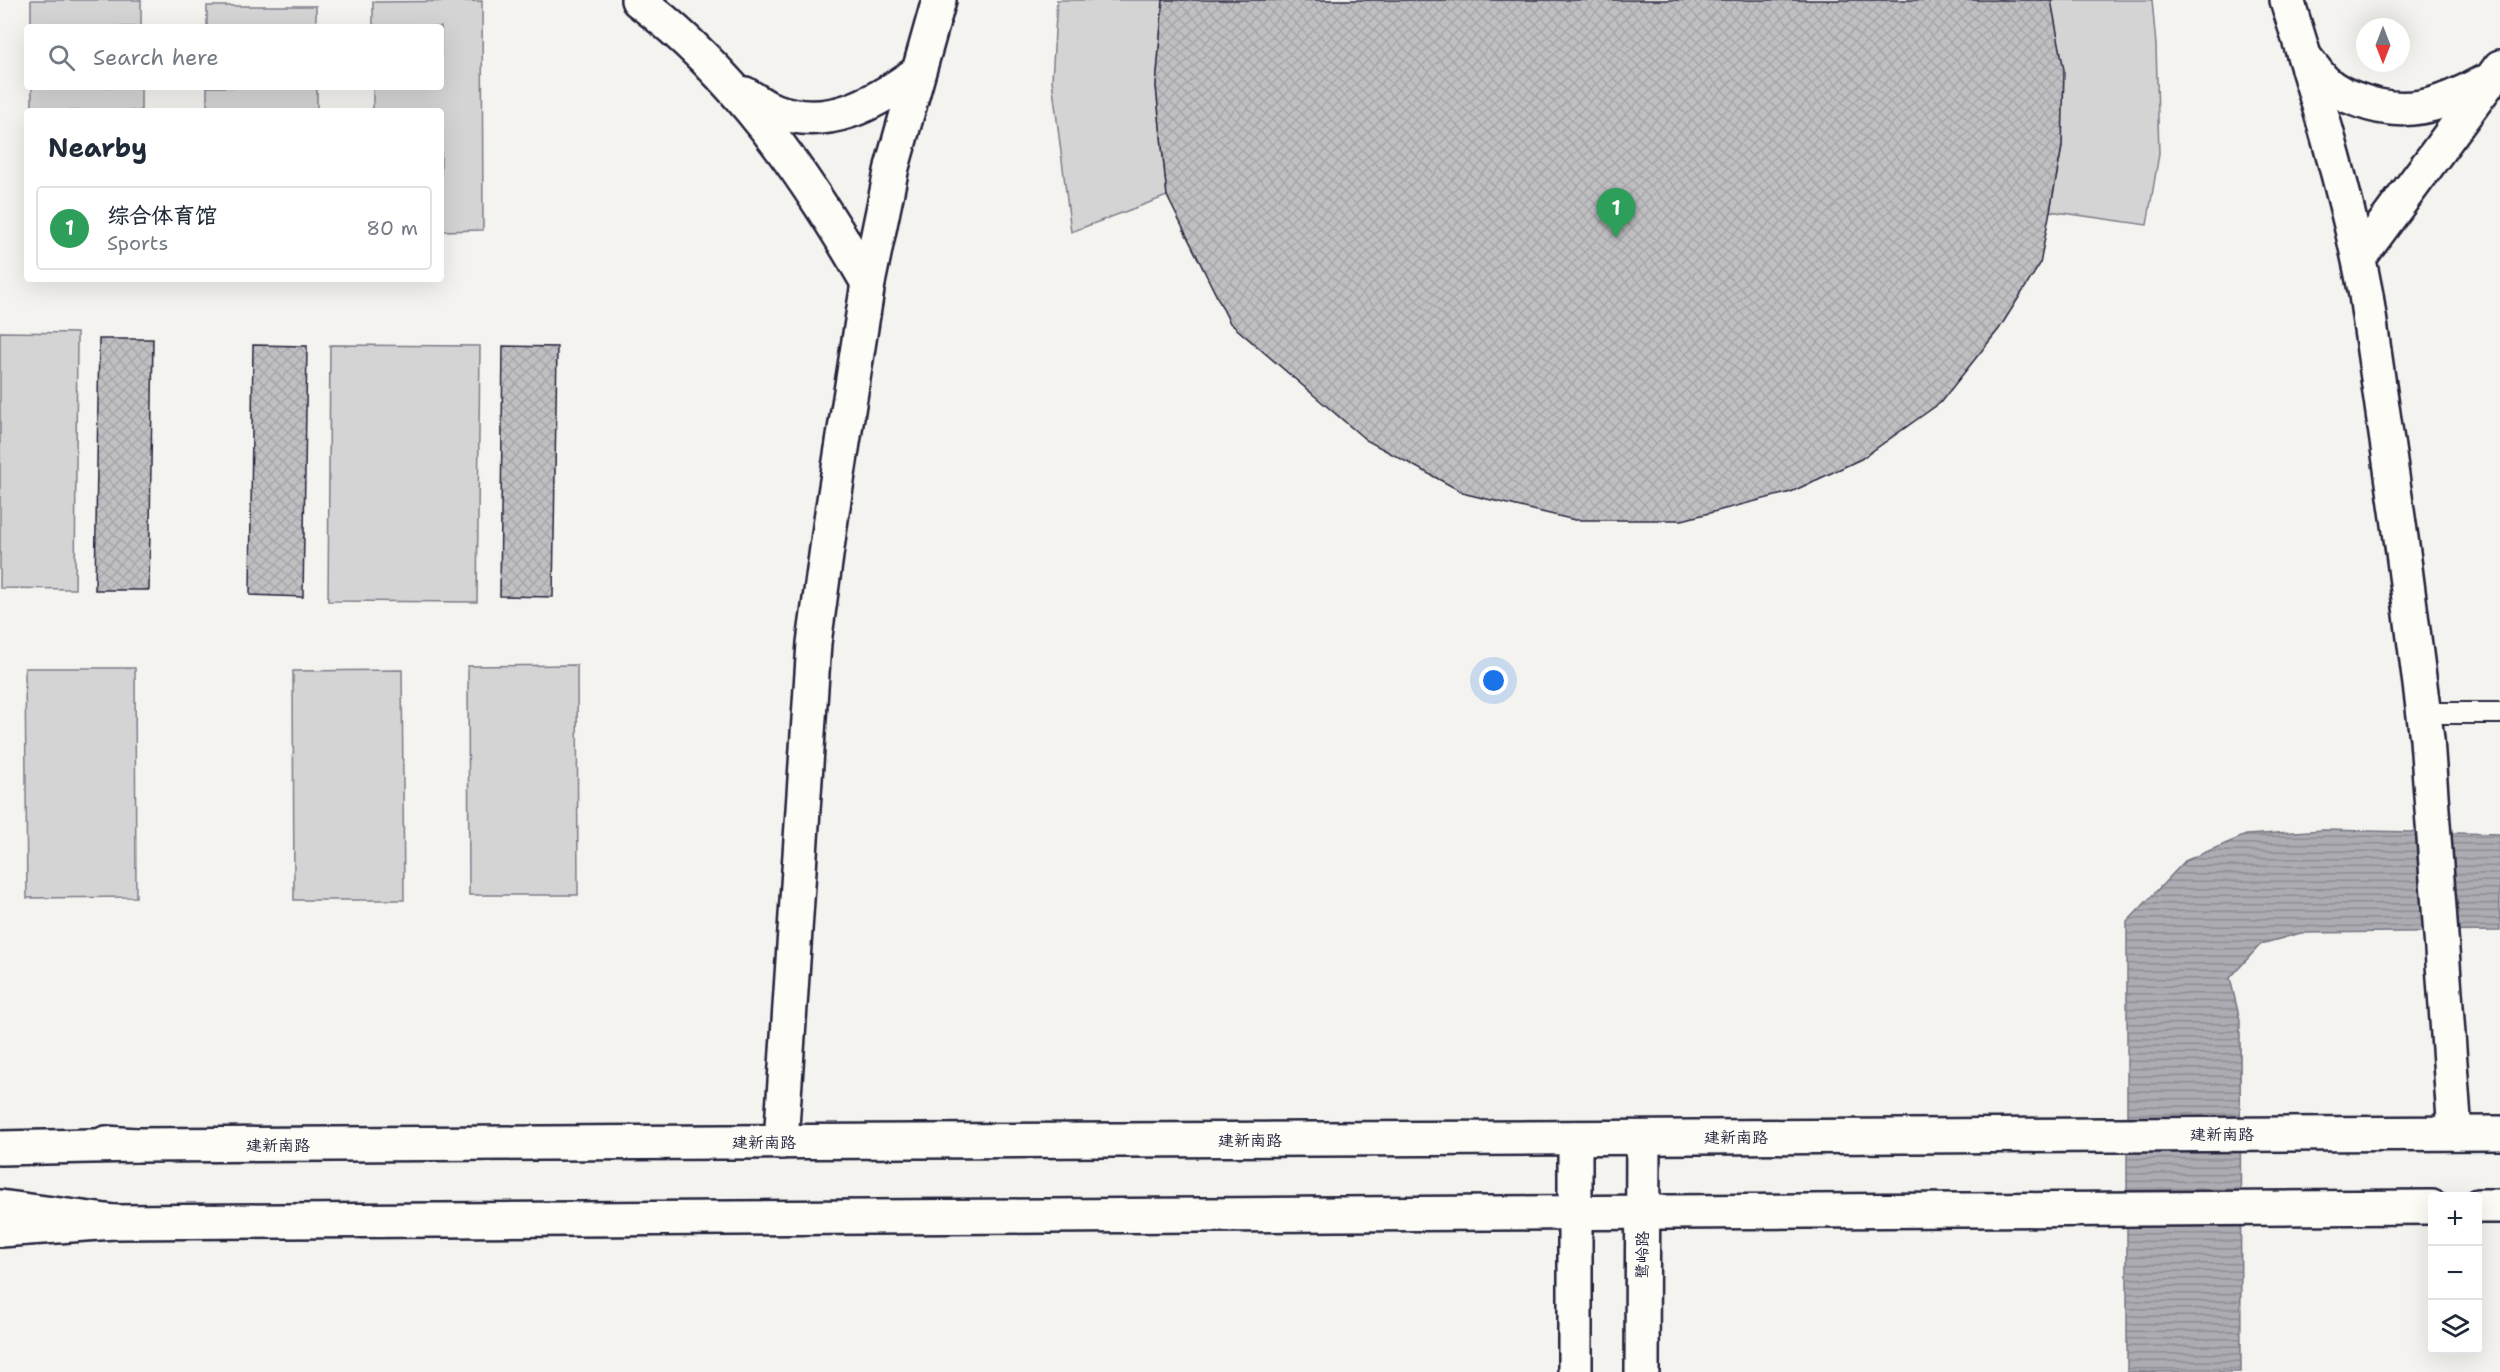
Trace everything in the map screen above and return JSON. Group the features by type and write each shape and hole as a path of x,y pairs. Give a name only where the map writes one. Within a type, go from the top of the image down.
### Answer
{"main road":[{"path":"638,0 684,37 733,87 772,135 831,218 868,283"},
{"path":"781,1142 814,643 832,507 868,283 892,167 939,0"},
{"path":"2287,0 2305,58 2358,258 2402,540 2425,726 2455,1133"},
{"path":"2305,58 2326,83 2346,96 2374,106 2399,110 2451,100 2494,73"},
{"path":"733,87 772,110 791,116 835,116 860,109 917,73"},
{"path":"2358,258 2494,73"},
{"name":"建新南路","path":"0,1134 136,1145 2500,1133"},
{"path":"1575,1138 1575,1372"},
{"name":"鹭岭路","path":"1642,1372 1643,1138"},
{"path":"0,1148 136,1145"},
{"path":"2482,1206 2500,1206"},
{"path":"0,1230 114,1222 2122,1207 2428,1207"},
{"path":"0,1208 114,1222"}],"lane":[{"path":"2425,726 2500,713"}],"shaded area":[{"path":"31,0 141,0 141,24 31,24"},
{"path":"1057,0 1163,0 1156,86 1167,196 1071,232 1052,80"},
{"path":"2051,0 2152,0 2156,45 2159,154 2147,225 2050,211 2062,147"},
{"path":"482,1 483,230 444,231 444,108 373,108 373,90 444,90 444,24 373,24 373,2"},
{"path":"207,6 316,6 316,24 207,24"},
{"path":"32,90 141,90 141,108 32,108"},
{"path":"207,90 317,90 317,108 207,108"},
{"path":"0,332 77,333 75,589 0,588"},
{"path":"330,345 480,346 477,602 328,601"},
{"path":"577,665 578,895 469,895 468,666"},
{"path":"25,668 135,668 136,897 27,898"},
{"path":"402,670 404,900 294,900 293,671"},
{"path":"2324,830 2500,834 2500,931 2301,933 2261,944 2230,978 2240,1020 2241,1372 2127,1372 2127,922 2185,861 2246,835"}],"building":[{"path":"1163,0 2051,0 2064,70 2062,147 2040,264 1999,329 1940,403 1861,459 1791,492 1682,520 1575,520 1466,494 1366,440 1230,323 1167,196 1156,86"},
{"path":"99,339 153,339 149,590 95,590"},
{"path":"253,345 307,346 303,597 250,595"},
{"path":"503,346 557,347 553,597 500,596"}],"place":[{"name":"综合体育馆","path":"1616,238"}]}
